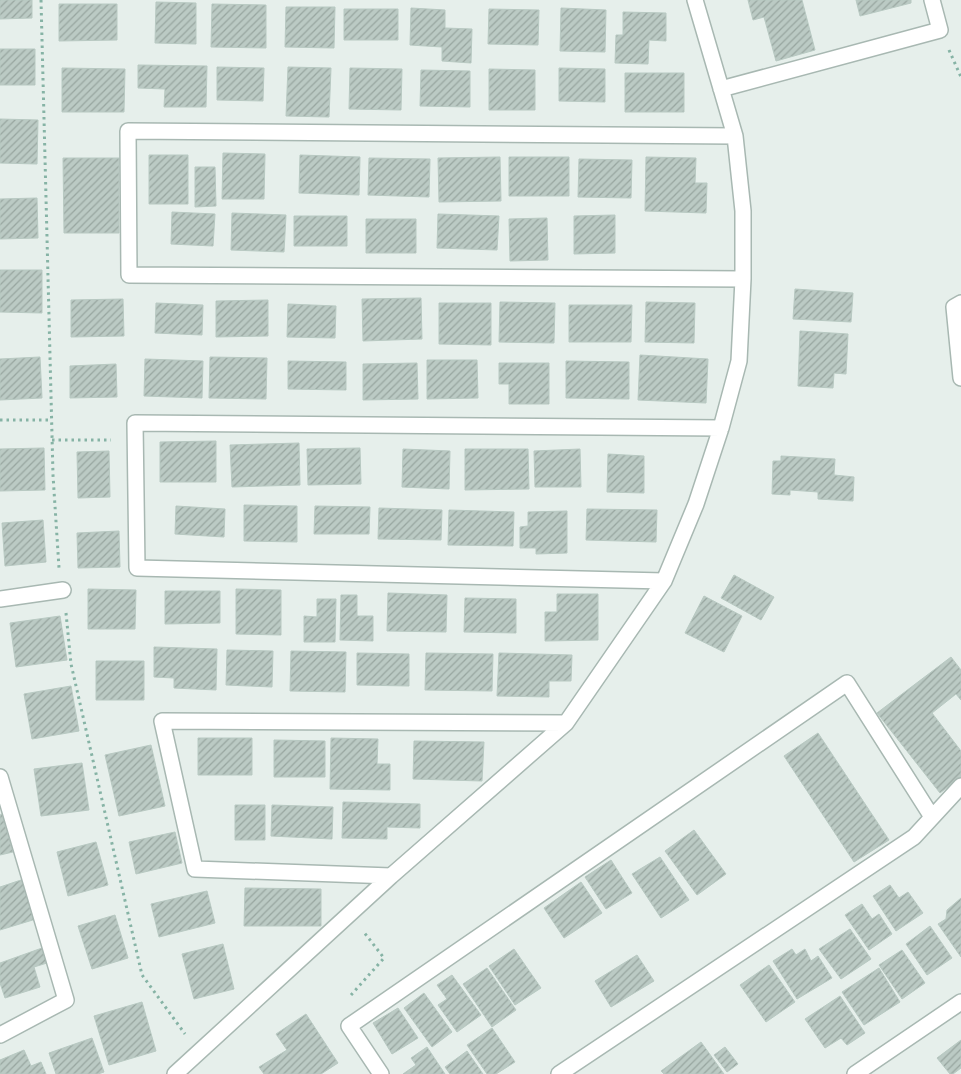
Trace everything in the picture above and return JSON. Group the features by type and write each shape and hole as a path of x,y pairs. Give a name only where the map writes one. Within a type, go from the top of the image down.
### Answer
{"street":[{"path":"175,1074 391,876 566,724 664,581 696,504 739,361 743,279 743,211 735,136 695,0"},
{"path":"721,90 940,30 932,0"},
{"path":"735,136 128,131 129,275 743,279"},
{"path":"961,303 954,307 961,378"},
{"path":"664,581 137,568 135,423 720,428"},
{"path":"0,599 63,590"},
{"path":"381,1074 349,1026 847,683 932,817"},
{"path":"391,876 195,869 162,722 566,724"},
{"path":"0,777 66,1000 0,1035"},
{"path":"559,1074 914,837 961,786"},
{"path":"855,1074 961,1002"}],"path":[{"path":"41,0 52,440 58,565 63,590 71,664 142,975 183,1032"},
{"path":"940,30 961,77"},
{"path":"0,420 52,420"},
{"path":"52,440 135,440"},
{"path":"350,913 384,958 350,995"}],"building":[{"path":"0,0 32,0 32,18 0,19"},
{"path":"748,0 802,0 815,50 776,61 764,17 753,20"},
{"path":"856,0 911,0 911,3 860,16"},
{"path":"156,2 196,3 196,44 155,43"},
{"path":"59,4 117,4 117,40 59,41"},
{"path":"212,4 266,5 266,48 211,47"},
{"path":"286,7 335,7 334,48 285,47"},
{"path":"411,8 445,10 445,28 472,29 471,63 442,61 442,47 410,45"},
{"path":"561,8 606,10 605,52 560,51"},
{"path":"344,9 398,9 398,40 344,40"},
{"path":"489,9 539,10 538,45 488,44"},
{"path":"623,12 666,13 666,41 649,40 648,64 615,63 616,35 623,35"},
{"path":"0,49 35,49 35,85 0,85"},
{"path":"138,65 207,66 206,107 164,107 165,89 138,88"},
{"path":"217,67 264,68 263,101 217,100"},
{"path":"288,67 331,68 329,117 286,116"},
{"path":"62,68 125,69 124,112 62,112"},
{"path":"350,68 402,69 401,110 349,109"},
{"path":"559,68 605,69 605,102 559,101"},
{"path":"489,69 535,70 535,110 489,110"},
{"path":"421,70 470,71 470,107 420,106"},
{"path":"625,73 684,73 684,112 625,112"},
{"path":"0,119 38,120 37,164 0,163"},
{"path":"223,153 265,154 264,199 222,199"},
{"path":"149,155 188,155 188,204 149,204"},
{"path":"300,155 360,157 359,195 299,193"},
{"path":"500,157 501,201 439,202 438,158"},
{"path":"509,157 569,157 569,196 509,196"},
{"path":"646,157 696,158 695,183 707,183 706,213 645,211"},
{"path":"63,158 119,158 119,233 64,233"},
{"path":"369,158 430,159 429,197 368,195"},
{"path":"579,159 632,160 631,198 578,197"},
{"path":"195,167 215,167 216,206 195,207"},
{"path":"37,198 38,238 0,239 0,199"},
{"path":"172,212 215,214 213,246 171,244"},
{"path":"232,213 286,215 284,252 231,250"},
{"path":"438,214 499,216 497,250 437,248"},
{"path":"615,215 615,253 574,254 574,216"},
{"path":"294,216 347,216 347,246 294,246"},
{"path":"547,218 548,260 510,261 509,219"},
{"path":"366,219 416,219 416,253 366,253"},
{"path":"0,270 42,270 42,313 0,312"},
{"path":"795,289 853,293 851,322 793,319"},
{"path":"421,298 422,339 363,341 362,299"},
{"path":"123,299 124,336 71,337 71,300"},
{"path":"268,300 268,336 216,337 216,301"},
{"path":"500,302 555,303 554,343 499,342"},
{"path":"646,302 695,303 694,343 645,342"},
{"path":"156,303 203,305 202,335 155,333"},
{"path":"439,303 491,303 491,345 439,344"},
{"path":"288,304 336,306 335,338 287,337"},
{"path":"569,305 632,305 631,342 569,342"},
{"path":"800,331 848,334 846,374 834,373 833,388 798,386"},
{"path":"640,355 708,359 706,403 638,400"},
{"path":"40,357 42,398 0,400 0,359"},
{"path":"210,357 267,358 266,399 209,398"},
{"path":"145,359 203,361 202,398 144,396"},
{"path":"427,360 477,360 478,398 427,399"},
{"path":"288,361 346,362 346,390 288,389"},
{"path":"566,361 629,362 629,399 566,398"},
{"path":"417,363 418,399 363,400 363,364"},
{"path":"499,363 549,363 549,404 509,404 509,384 499,384"},
{"path":"116,364 117,397 70,398 70,366"},
{"path":"216,441 216,482 160,482 160,442"},
{"path":"299,443 300,485 232,487 230,445"},
{"path":"44,448 45,490 0,491 0,449"},
{"path":"360,448 361,484 308,485 307,449"},
{"path":"403,449 450,451 449,489 402,487"},
{"path":"465,449 528,449 529,489 465,490"},
{"path":"580,449 581,487 535,487 534,451"},
{"path":"109,451 110,497 78,498 77,452"},
{"path":"608,454 644,456 644,493 607,492"},
{"path":"781,456 835,459 834,475 854,477 853,501 818,499 818,492 790,490 790,495 772,494 773,461 781,461"},
{"path":"244,505 297,506 297,542 244,541"},
{"path":"176,506 225,509 224,537 175,534"},
{"path":"315,506 370,507 369,534 314,534"},
{"path":"379,508 442,510 441,540 378,539"},
{"path":"587,509 657,510 656,542 586,540"},
{"path":"449,510 514,512 513,546 448,545"},
{"path":"567,511 567,553 536,554 536,548 520,548 520,527 528,526 528,512"},
{"path":"43,520 46,562 5,566 2,523"},
{"path":"119,531 120,567 78,568 77,533"},
{"path":"734,575 774,597 761,620 721,598"},
{"path":"88,589 136,590 135,629 88,629"},
{"path":"236,589 281,590 281,635 236,634"},
{"path":"165,591 220,591 220,623 165,624"},
{"path":"388,593 447,595 446,632 387,631"},
{"path":"557,594 598,594 598,640 545,641 545,612 557,612"},
{"path":"341,595 357,595 357,616 373,616 373,641 340,640"},
{"path":"704,596 742,616 724,652 685,633"},
{"path":"465,598 516,599 516,633 464,632"},
{"path":"317,599 336,599 335,642 304,642 304,616 317,617"},
{"path":"60,616 67,660 16,667 10,623"},
{"path":"154,647 217,649 216,690 174,688 174,678 154,677"},
{"path":"227,650 273,651 272,687 226,685"},
{"path":"291,651 346,652 345,692 290,691"},
{"path":"357,653 409,654 409,686 357,685"},
{"path":"426,653 493,654 492,691 425,690"},
{"path":"499,653 572,655 571,681 549,681 549,697 497,696"},
{"path":"951,657 961,670 961,700 956,694 932,713 961,751 961,777 940,793 877,713"},
{"path":"96,661 144,661 144,700 96,700"},
{"path":"71,686 79,731 32,739 24,694"},
{"path":"818,733 889,840 854,862 784,756"},
{"path":"198,738 252,738 252,775 198,775"},
{"path":"331,738 378,739 377,764 390,764 390,790 330,789"},
{"path":"274,740 325,741 325,777 274,777"},
{"path":"414,741 484,742 482,781 413,779"},
{"path":"151,745 165,806 119,816 105,755"},
{"path":"82,763 89,810 41,816 34,769"},
{"path":"343,802 420,804 420,828 387,827 387,839 342,838"},
{"path":"235,805 265,805 265,840 235,840"},
{"path":"272,805 333,807 332,839 271,836"},
{"path":"2,814 13,852 0,855 0,815"},
{"path":"694,830 726,874 697,895 665,851"},
{"path":"175,832 182,863 136,874 129,842"},
{"path":"96,842 108,885 68,896 57,852"},
{"path":"660,857 689,900 661,918 632,874"},
{"path":"611,860 632,893 606,909 585,877"},
{"path":"24,879 36,919 0,930 0,887"},
{"path":"581,882 602,913 564,938 544,908"},
{"path":"890,885 899,898 908,892 923,913 896,931 873,896"},
{"path":"245,888 321,889 321,926 244,926"},
{"path":"207,891 215,923 159,937 151,904"},
{"path":"961,898 961,957 938,924 946,919 947,910"},
{"path":"862,904 872,919 879,914 892,934 869,950 845,915"},
{"path":"115,915 128,958 92,969 78,926"},
{"path":"930,926 952,958 927,975 906,944"},
{"path":"850,929 871,959 841,979 819,949"},
{"path":"223,944 234,989 194,999 182,954"},
{"path":"42,948 47,963 34,967 40,987 5,998 0,983 0,963"},
{"path":"514,949 541,988 515,1005 489,966"},
{"path":"792,949 796,955 805,949 811,961 818,956 832,978 797,999 773,961"},
{"path":"902,950 925,983 902,999 879,965"},
{"path":"637,955 654,981 611,1007 595,981"},
{"path":"769,965 795,1002 766,1022 740,985"},
{"path":"487,968 516,1010 492,1027 463,984"},
{"path":"879,968 900,1002 864,1025 842,992"},
{"path":"452,975 481,1015 457,1032 438,1005 447,999 437,985"},
{"path":"424,993 452,1032 432,1047 404,1008"},
{"path":"840,996 865,1033 847,1045 841,1038 825,1048 805,1019"},
{"path":"142,1002 156,1051 109,1065 94,1016"},
{"path":"398,1008 418,1038 392,1054 373,1023"},
{"path":"306,1014 338,1063 321,1074 264,1074 259,1067 287,1050 276,1034"},
{"path":"492,1028 515,1062 496,1074 487,1074 467,1045"},
{"path":"92,1038 104,1072 98,1074 56,1074 49,1053"},
{"path":"961,1040 961,1068 950,1074 937,1058"},
{"path":"701,1042 724,1074 664,1074 661,1071"},
{"path":"427,1047 445,1074 403,1074 416,1065 411,1058"},
{"path":"725,1047 738,1064 727,1072 714,1055"},
{"path":"24,1050 31,1066 41,1062 46,1074 0,1074 0,1060"},
{"path":"467,1051 483,1074 450,1074 445,1067"}]}
